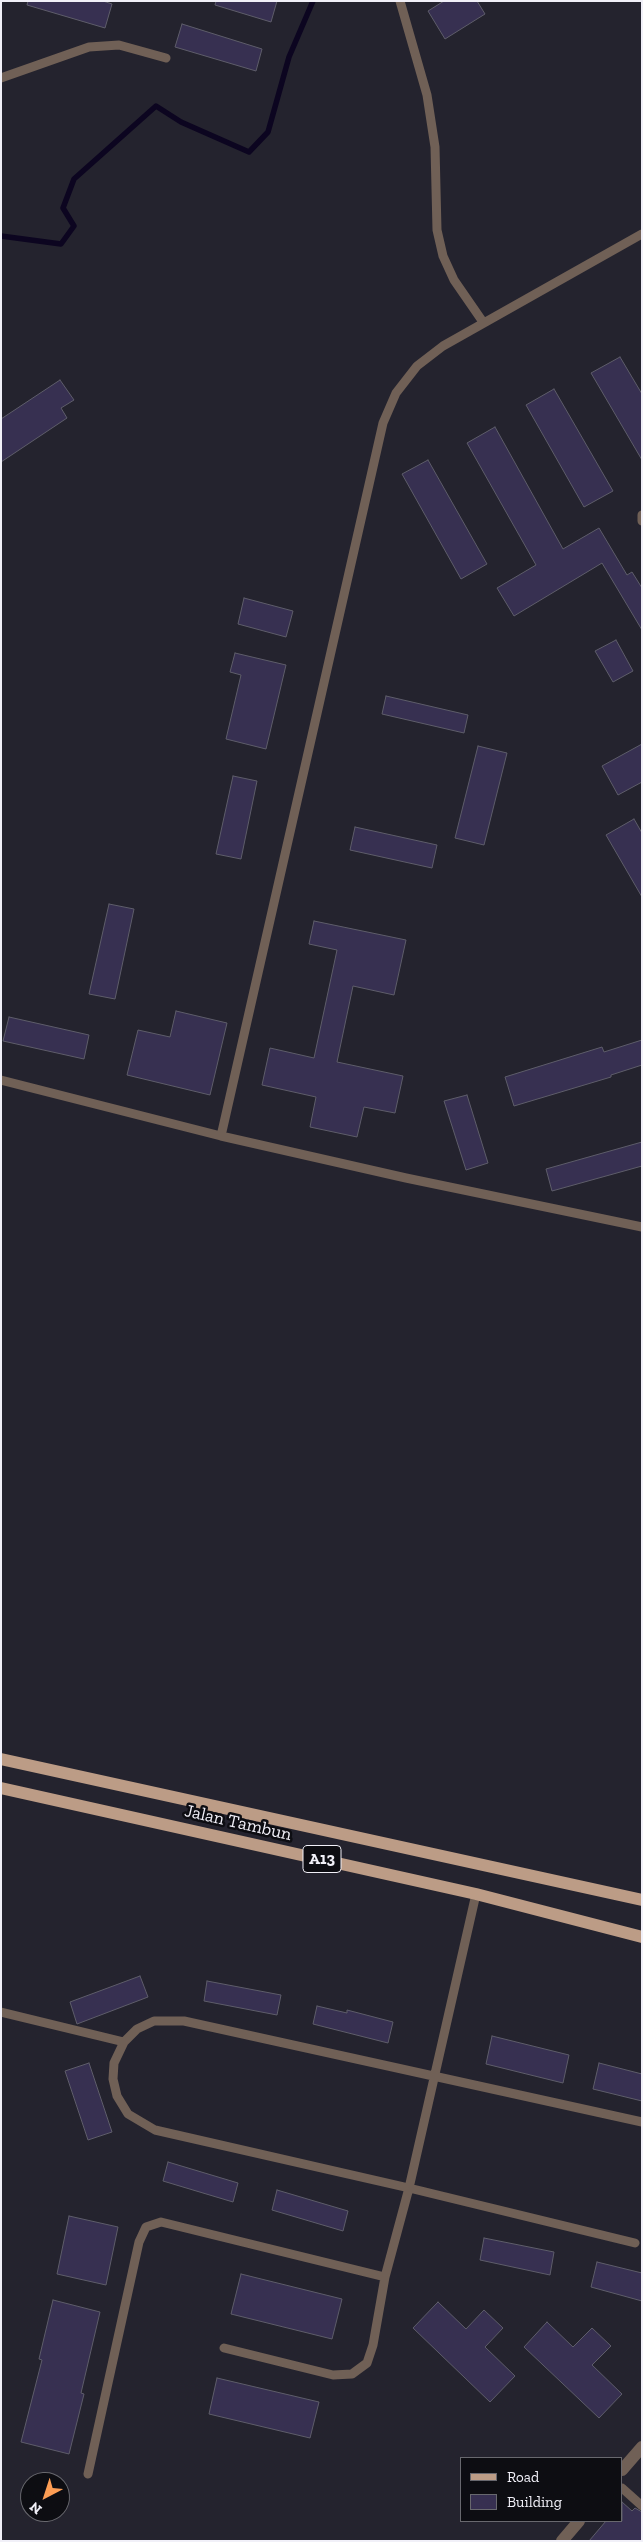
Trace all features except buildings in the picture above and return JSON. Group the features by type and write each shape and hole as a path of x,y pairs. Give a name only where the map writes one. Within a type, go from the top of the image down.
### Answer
{"main road":[{"name":"Jalan Tambun","path":"1,1758 642,1900"},
{"name":"Jalan Tambun","path":"1,1788 476,1894 642,1937"}],"street":[{"path":"623,2469 642,2447"},
{"path":"562,2541 578,2522"}],"lane":[{"path":"400,1 427,95 435,147 437,230 443,256 454,280 483,322"},
{"path":"1,78 89,47 119,45 166,58"},
{"path":"221,1136 384,423 396,393 417,366 443,346 642,234"},
{"path":"642,515 642,521"},
{"path":"1,1080 221,1136 406,1178 642,1226"},
{"path":"224,2348 332,2375 352,2374 367,2363 373,2344 385,2277 410,2188 476,1894"},
{"path":"1,2012 124,2042"},
{"path":"635,2243 410,2188 155,2130 128,2114 117,2096 113,2079 114,2062 124,2042 137,2030 154,2021 184,2021 642,2122"},
{"path":"88,2474 139,2242 146,2227 162,2222 385,2277"},
{"path":"623,2489 642,2506"}],"waterway":[{"path":"1,236 61,244 74,226 63,208 74,179 156,106 181,122 249,152 268,132 289,57 313,1"}]}
